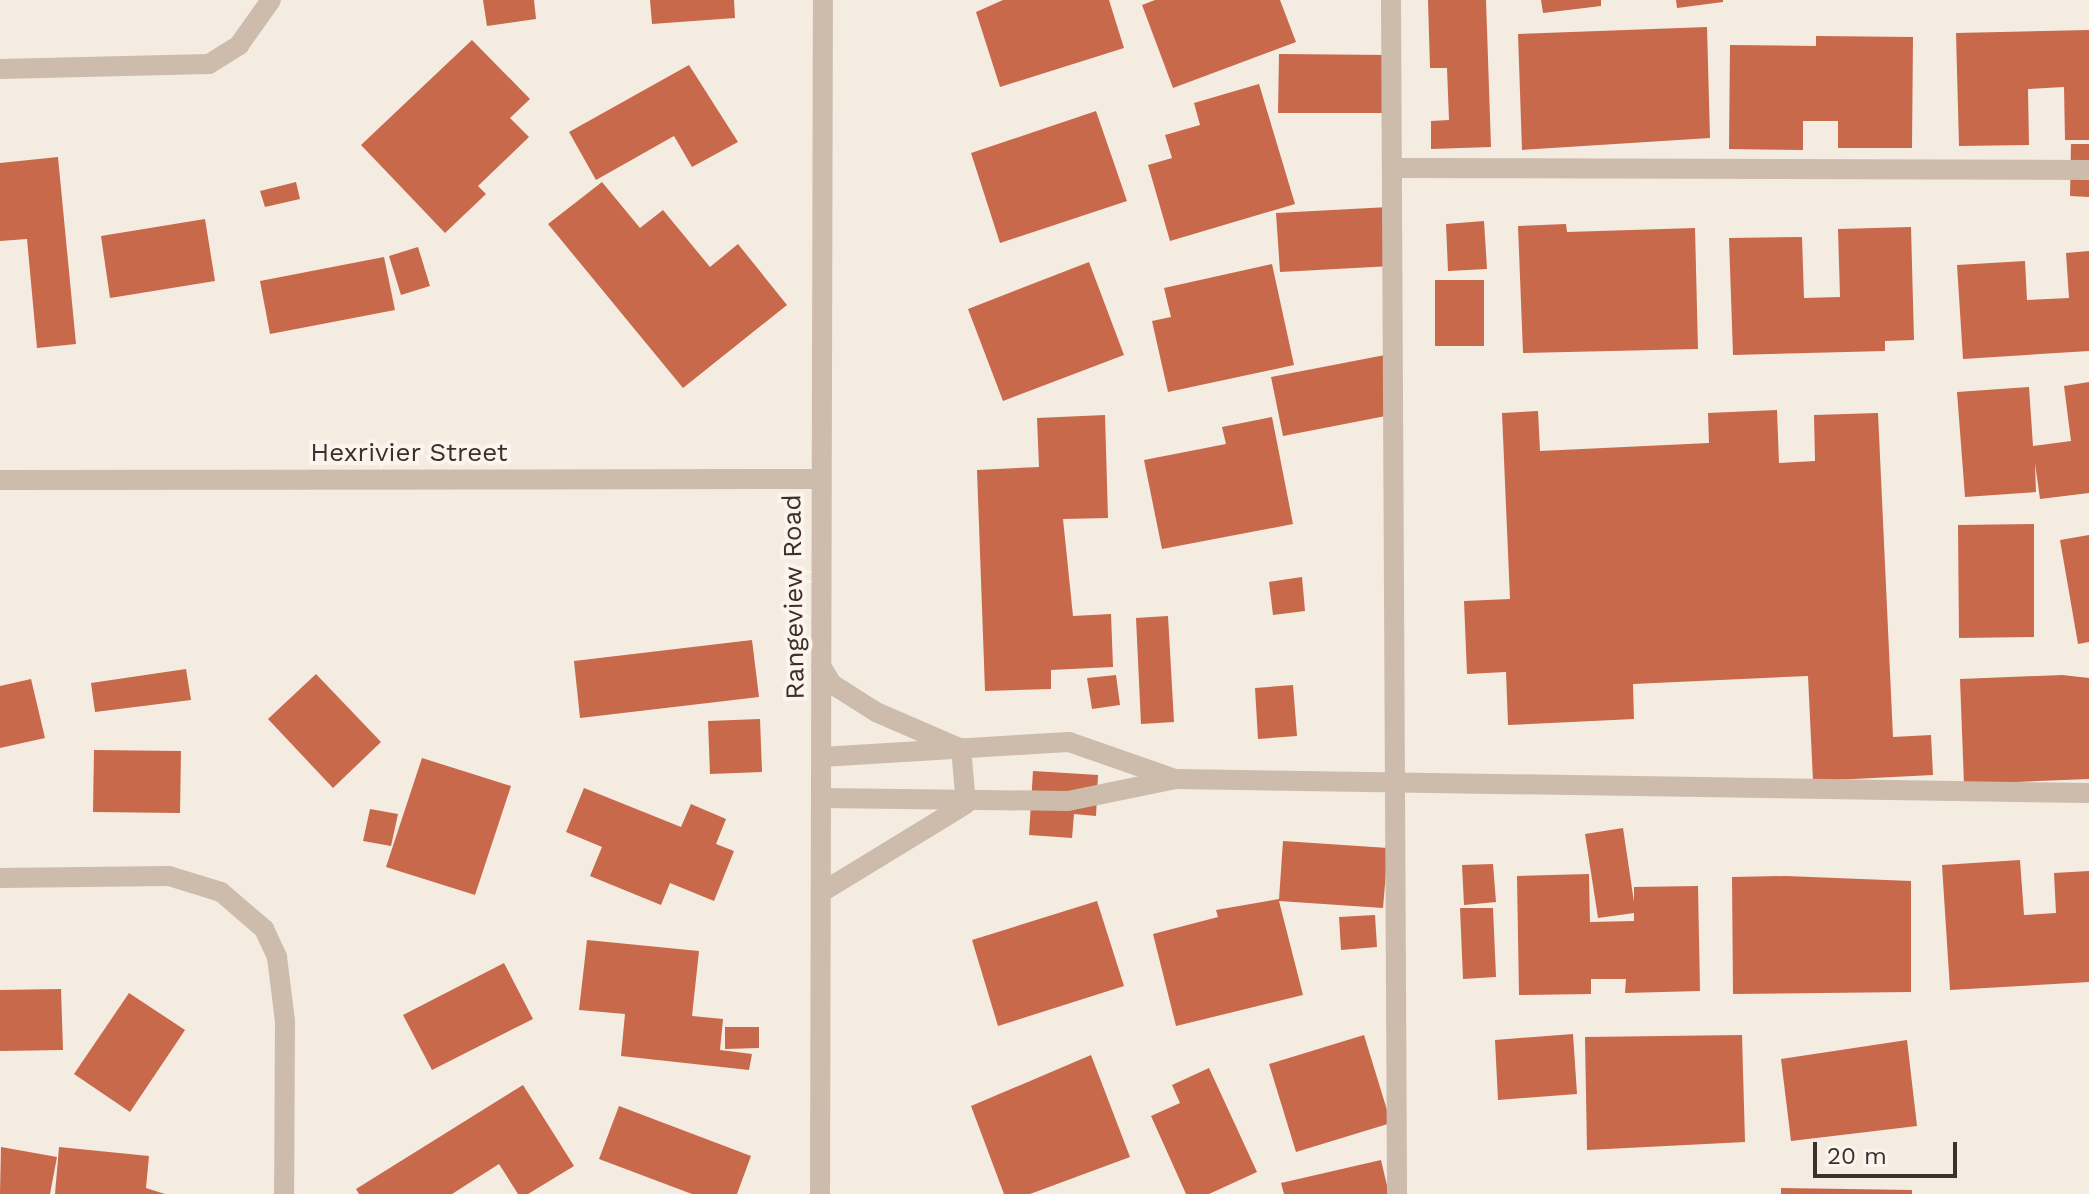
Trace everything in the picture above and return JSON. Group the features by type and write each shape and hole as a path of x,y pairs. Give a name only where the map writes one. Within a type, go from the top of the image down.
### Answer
{"street":[{"path":"0,69 209,64 239,45 271,0"},
{"name":"Rangeview Road","path":"820,1194 823,798 819,479 823,0"},
{"path":"1391,0 1397,1194"},
{"path":"1392,168 2089,170"},
{"name":"Hexrivier Street","path":"0,480 819,479"},
{"path":"821,666 832,684 876,712 961,748"},
{"path":"822,757 1069,742 1175,779"},
{"path":"961,748 966,804"},
{"path":"823,798 966,804 1068,801 1175,779 2089,793"},
{"path":"822,892 966,804"},
{"path":"0,878 191,880 221,892 264,929 277,957 285,1021 284,1194"}],"building":[{"path":"483,0 534,0 536,19 487,26"},
{"path":"650,0 734,0 735,18 652,24"},
{"path":"1003,0 1109,0 1124,48 1000,87 976,12"},
{"path":"1155,0 1280,0 1296,42 1173,88 1142,5"},
{"path":"1428,0 1486,0 1491,147 1431,149 1431,121 1449,120 1447,68 1430,68"},
{"path":"1541,0 1601,0 1601,6 1543,13"},
{"path":"1676,0 1723,0 1723,2 1677,8"},
{"path":"1707,27 1710,138 1522,150 1518,34"},
{"path":"2089,30 2089,140 2065,140 2064,87 2028,89 2029,145 1959,146 1956,33"},
{"path":"1816,36 1913,37 1912,148 1838,148 1838,121 1803,121 1803,150 1729,149 1730,45 1816,46"},
{"path":"472,40 530,99 510,118 529,137 478,186 486,194 445,233 361,145"},
{"path":"1279,54 1389,55 1389,113 1278,113"},
{"path":"689,65 738,142 692,167 674,136 596,180 569,132"},
{"path":"1259,84 1295,204 1170,241 1148,165 1172,158 1165,135 1200,125 1194,103"},
{"path":"1096,111 1127,201 1000,243 971,153"},
{"path":"2071,144 2089,144 2089,197 2070,196"},
{"path":"58,157 76,344 37,348 27,239 0,241 0,163"},
{"path":"296,182 300,199 265,207 260,191"},
{"path":"602,182 640,228 663,210 710,267 738,244 787,305 683,388 548,224"},
{"path":"1389,207 1392,266 1280,272 1276,213"},
{"path":"205,219 215,281 110,298 101,236"},
{"path":"1484,221 1487,269 1448,271 1446,224"},
{"path":"1566,224 1567,232 1695,228 1698,349 1523,353 1518,226"},
{"path":"1911,227 1914,340 1885,341 1885,351 1733,355 1729,238 1802,237 1804,298 1840,297 1838,229"},
{"path":"418,247 430,286 401,295 389,256"},
{"path":"2089,251 2089,351 1963,359 1957,265 2025,261 2027,300 2069,298 2066,253"},
{"path":"384,257 395,310 270,334 260,281"},
{"path":"1089,262 1124,355 1003,401 968,309"},
{"path":"1272,264 1294,365 1168,392 1152,321 1171,317 1164,288"},
{"path":"1435,280 1484,280 1484,346 1435,346"},
{"path":"1385,355 1396,414 1283,436 1271,377"},
{"path":"2089,382 2089,493 2040,499 2035,463 2036,492 1965,497 1957,392 2029,387 2033,446 2071,441 2064,386"},
{"path":"1777,410 1779,463 1815,461 1814,415 1878,413 1893,737 1931,735 1933,775 1813,781 1808,676 1633,684 1634,719 1508,725 1506,672 1467,674 1464,601 1510,599 1502,413 1538,411 1540,451 1709,443 1708,413"},
{"path":"1105,415 1108,518 1063,519 1073,616 1111,614 1113,667 1051,670 1051,689 985,691 977,470 1039,467 1037,418"},
{"path":"1272,417 1293,524 1162,549 1144,460 1226,444 1222,427"},
{"path":"2034,524 2034,637 1959,638 1958,525"},
{"path":"2089,535 2089,642 2078,644 2060,540"},
{"path":"1302,577 1305,611 1273,615 1269,582"},
{"path":"1168,616 1174,722 1141,724 1136,618"},
{"path":"752,640 759,697 580,718 574,661"},
{"path":"186,669 191,700 95,712 91,683"},
{"path":"316,674 381,742 333,788 268,719"},
{"path":"1116,675 1120,705 1092,709 1087,678"},
{"path":"2062,675 2089,678 2089,779 1964,784 1960,679"},
{"path":"31,679 45,738 0,748 0,686"},
{"path":"1293,685 1297,736 1258,739 1255,688"},
{"path":"760,719 762,772 710,774 708,721"},
{"path":"94,750 181,751 180,813 93,812"},
{"path":"422,758 511,786 475,895 386,867"},
{"path":"1033,771 1098,775 1096,816 1074,814 1072,838 1029,835"},
{"path":"584,788 681,827 691,804 726,819 716,844 734,851 714,901 670,883 661,905 590,876 602,847 566,832"},
{"path":"370,809 398,814 391,846 363,841"},
{"path":"1623,828 1634,902 1634,887 1698,886 1700,991 1625,993 1626,979 1591,979 1591,994 1519,995 1517,876 1589,874 1590,922 1634,921 1634,913 1598,918 1585,834"},
{"path":"1283,841 1388,848 1383,908 1279,901 1303,995 1176,1026 1153,934 1218,917 1216,910 1279,899"},
{"path":"2020,860 2024,915 2056,913 2054,873 2089,871 2089,982 1950,990 1942,865"},
{"path":"1493,864 1496,902 1464,905 1462,865"},
{"path":"1732,877 1911,881 1911,992 1733,994"},
{"path":"1097,901 1124,986 998,1026 972,940"},
{"path":"1460,908 1493,908 1496,977 1463,979"},
{"path":"1375,915 1377,947 1341,950 1339,917"},
{"path":"587,940 699,951 692,1016 723,1019 720,1050 752,1054 749,1070 621,1056 625,1014 579,1010"},
{"path":"504,963 533,1019 432,1070 403,1015"},
{"path":"61,989 63,1050 0,1051 0,990"},
{"path":"129,993 185,1030 130,1112 74,1074"},
{"path":"725,1027 759,1027 759,1048 725,1049"},
{"path":"1573,1034 1577,1094 1498,1100 1495,1040"},
{"path":"1364,1035 1391,1123 1296,1152 1269,1064"},
{"path":"1742,1035 1745,1142 1587,1150 1585,1037"},
{"path":"1907,1040 1917,1126 1791,1141 1781,1059"},
{"path":"1091,1055 1130,1157 1030,1194 1004,1194 971,1106"},
{"path":"1209,1068 1257,1172 1209,1194 1186,1194 1151,1116 1180,1103 1172,1085"},
{"path":"523,1085 574,1166 528,1194 518,1194 499,1164 452,1194 359,1194 356,1189"},
{"path":"619,1106 751,1156 737,1194 692,1194 599,1159"},
{"path":"1,1147 57,1157 50,1194 0,1194"},
{"path":"59,1147 149,1156 146,1188 165,1194 55,1194"},
{"path":"1381,1160 1389,1194 1284,1194 1281,1183"},
{"path":"1781,1188 1912,1190 1912,1194 1781,1194"}]}
